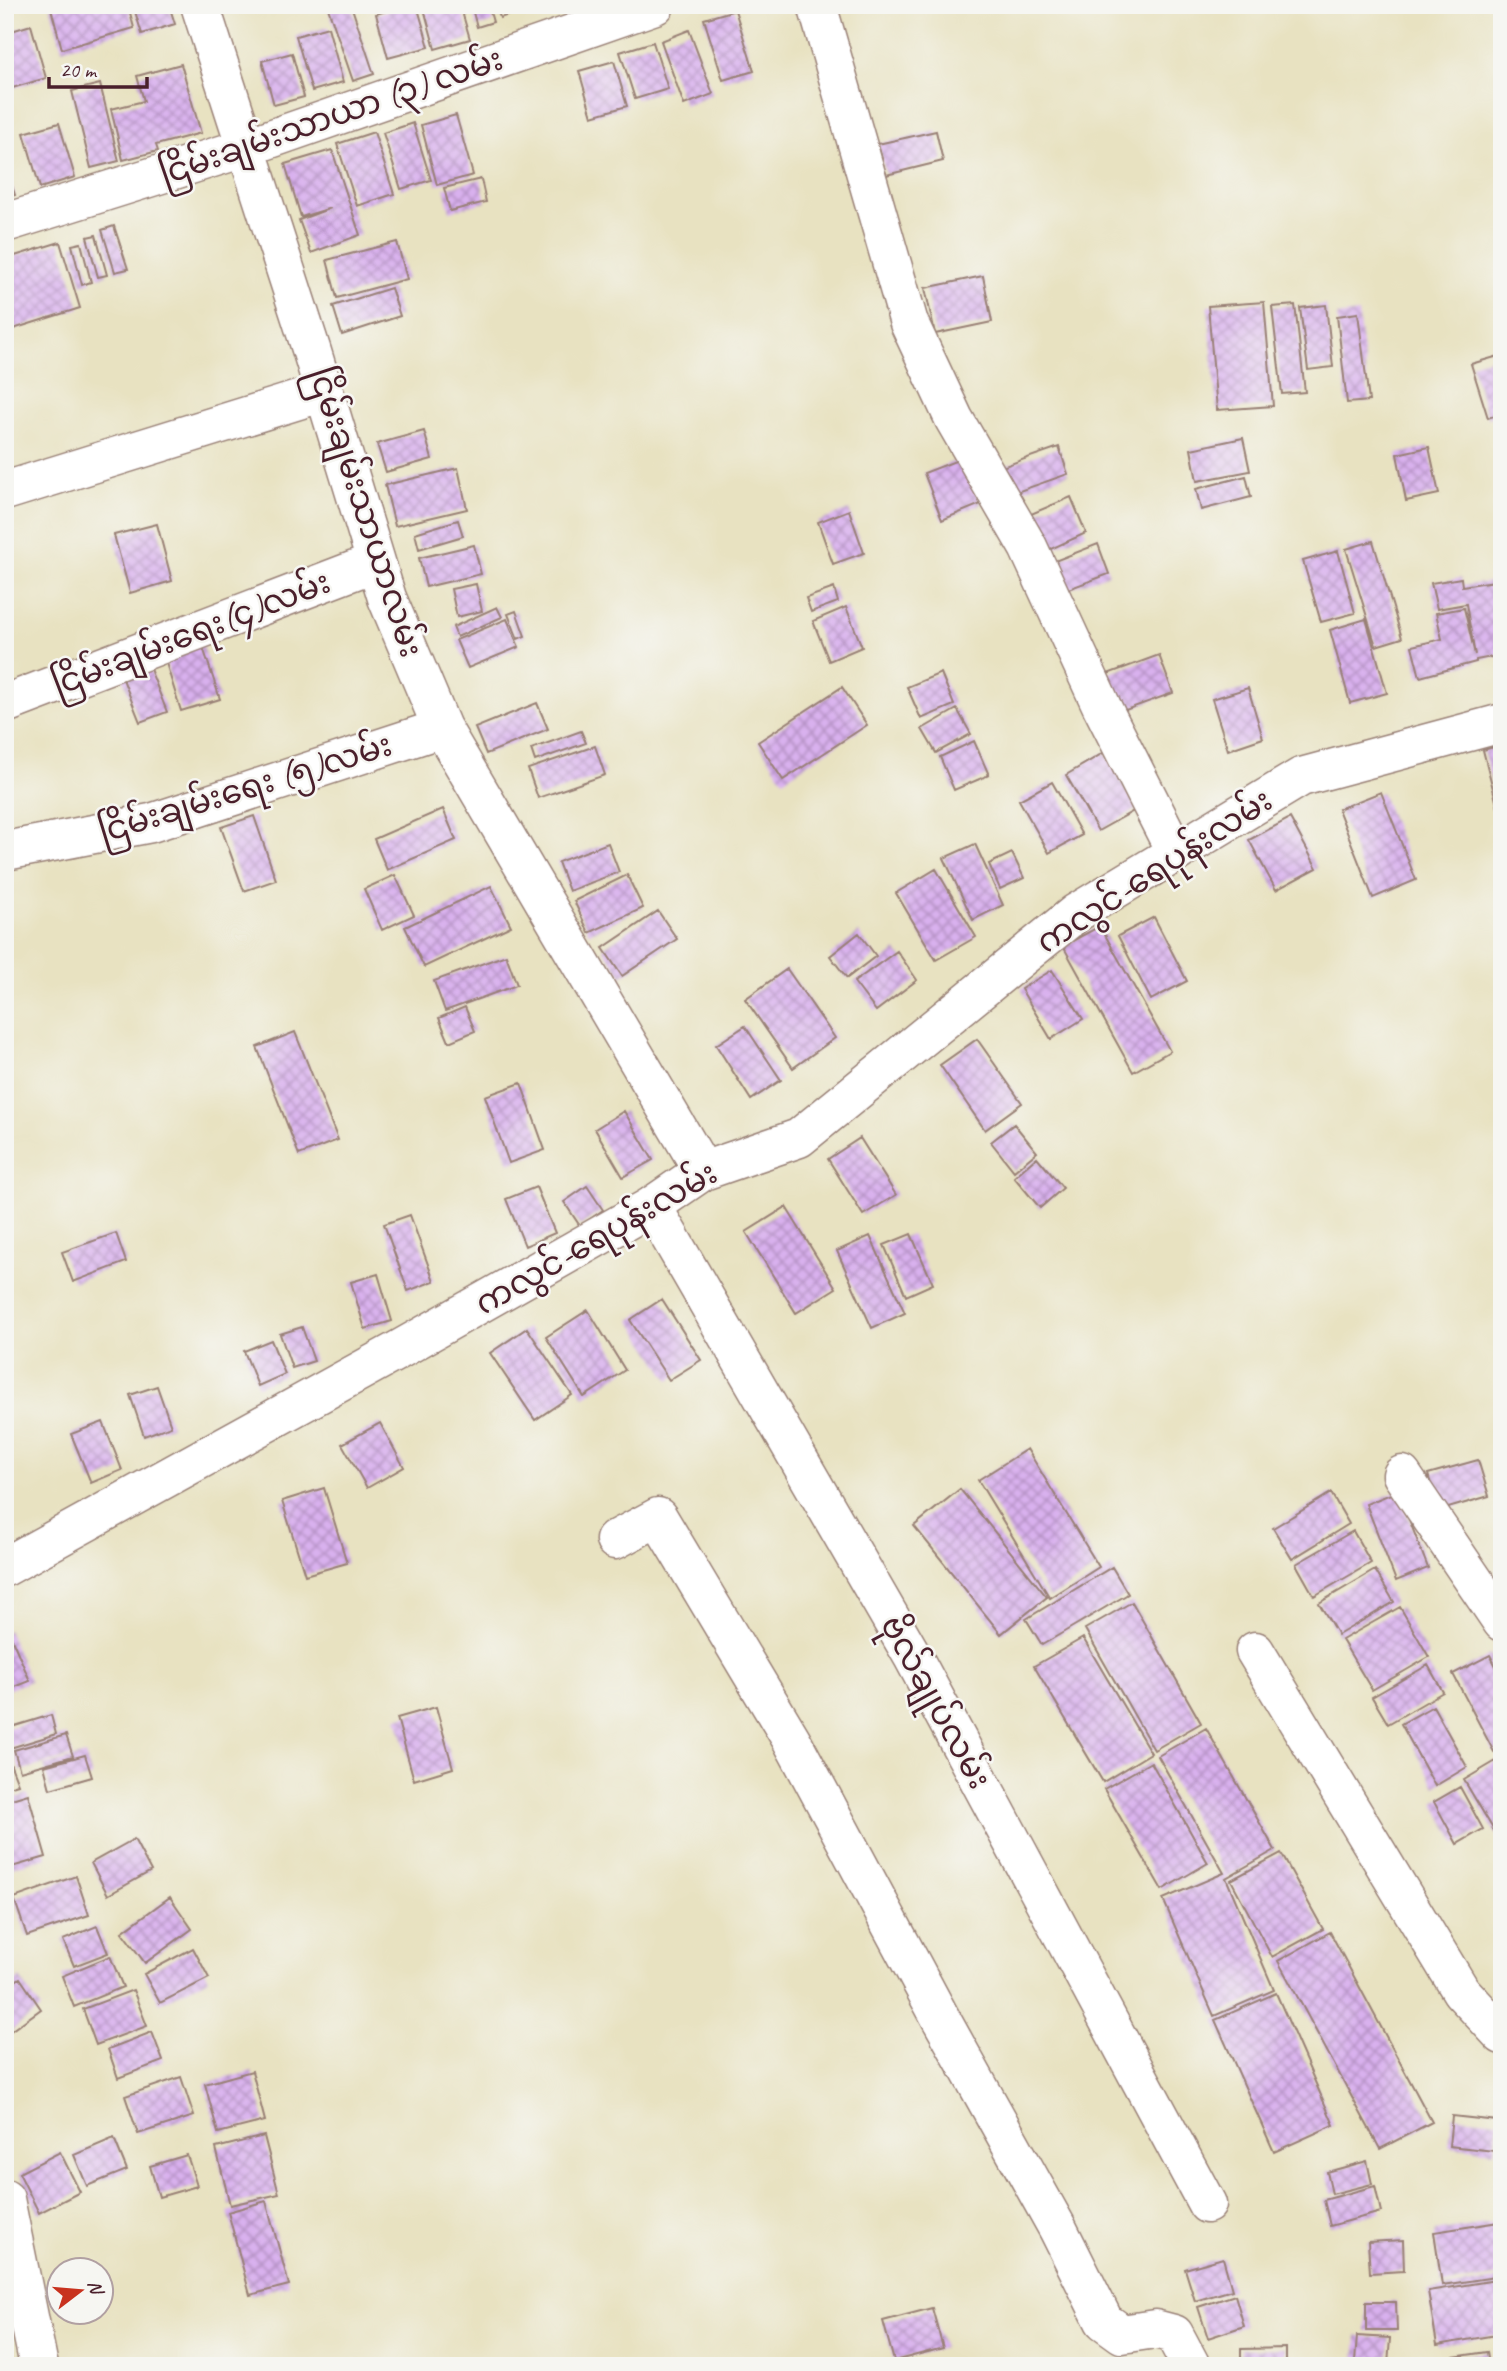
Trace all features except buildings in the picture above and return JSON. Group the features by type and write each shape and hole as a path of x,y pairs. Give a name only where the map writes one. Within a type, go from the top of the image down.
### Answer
{"street":[{"name":"ငြိမ်းချမ်းသာယာလမ်း","path":"200,5 247,146 387,598 442,728 703,1171"},
{"name":"ငြိမ်းချမ်းသာယာ (၃) လမ်း","path":"5,223 247,146 655,5"},
{"path":"817,5 909,323 954,419 1028,547 1102,707 1176,853"},
{"path":"5,491 324,392"},
{"name":"ငြိမ်းချမ်းရေး(၄)လမ်း","path":"5,704 376,562"},
{"name":"ကလွင်-ရေပုန်းလမ်း","path":"5,1567 652,1206 703,1171 799,1138 1076,913 1301,777 1502,723"},
{"name":"ငြိမ်းချမ်းရေး (၅)လမ်း","path":"5,850 151,823 442,728"},
{"name":"ဗိုလ်ချုပ်လမ်း","path":"652,1206 913,1657 1207,2204"},
{"path":"1402,1475 1502,1622"},
{"path":"615,1540 658,1517 791,1739 941,2019 1058,2229 1104,2321 1122,2334 1155,2329 1174,2334 1191,2366"},
{"path":"1255,1651 1461,1992 1502,2035"},
{"path":"5,2199 39,2366"}]}
